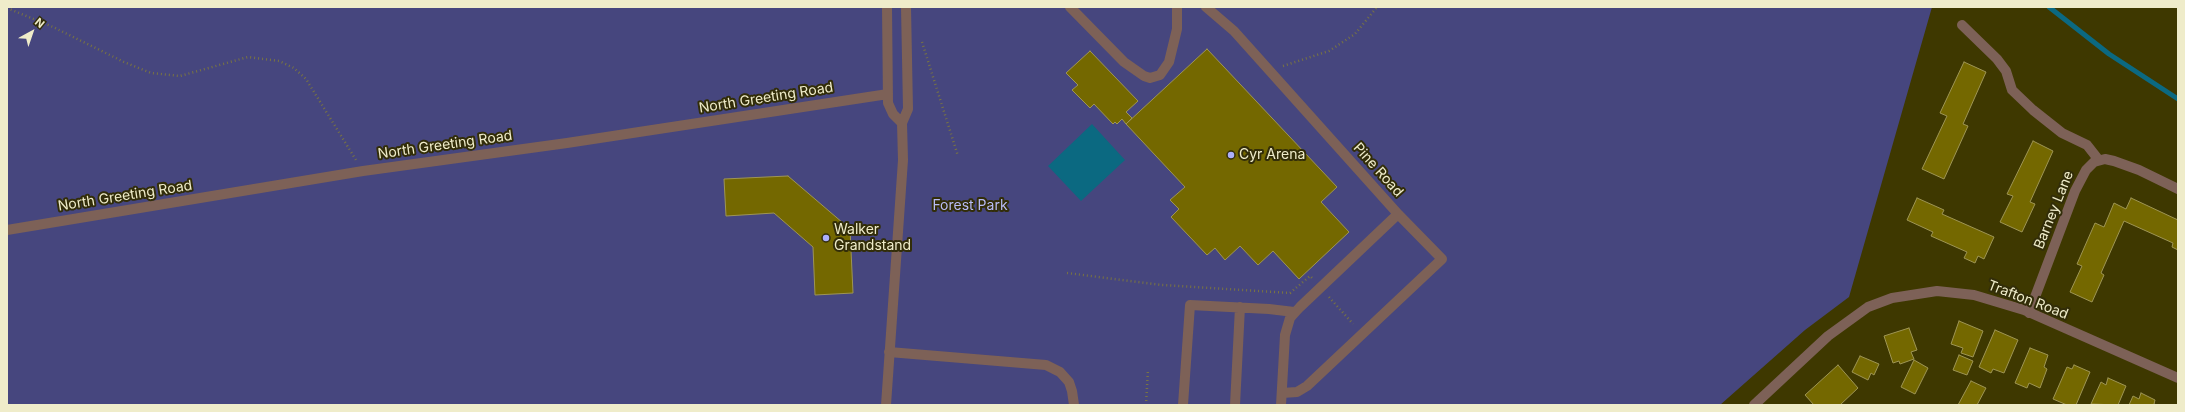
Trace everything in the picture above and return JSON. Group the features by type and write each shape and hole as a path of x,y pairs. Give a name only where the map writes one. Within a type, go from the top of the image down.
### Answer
{"street":[{"path":"887,7 888,94 890,109 902,123"},
{"path":"886,405 903,160 902,123 908,108 906,7"},
{"path":"1070,7 1124,62 1144,76 1150,78 1160,75 1169,62 1177,29 1177,7"},
{"name":"Pine Road","path":"1206,7 1234,31 1398,214 1294,312 1287,324 1285,335 1281,405"},
{"path":"1962,25 1998,59 2006,71 2012,90 2052,126 2087,145 2098,159 2105,159 2133,168 2178,189"},
{"name":"North Greeting Road","path":"7,230 363,171 888,94"},
{"name":"Barney Lane","path":"2029,312 2075,191 2086,170 2098,159"},
{"path":"1282,393 1297,392 1304,388 1442,259 1398,214"},
{"name":"Trafton Road","path":"1754,405 1833,332 1856,314 1881,301 1903,296 1948,291 1986,298 2029,312 2178,378"},
{"path":"1183,405 1190,305 1240,307 1294,312"},
{"path":"1235,405 1240,307"},
{"path":"890,352 1046,365 1060,372 1069,382 1072,390 1074,405"}],"path":[{"path":"1270,71 1329,51 1355,34 1377,7"},
{"path":"7,8 53,27 124,62 151,73 180,76 248,56 279,61 294,68 306,79 363,171"},
{"path":"920,36 958,156"},
{"path":"1067,273 1162,285 1290,293 1310,276 1362,334"},
{"path":"1146,405 1148,369"}],"green space":[{"name":"Forest Park","path":"7,7 1932,7 1849,297 1805,330 1720,405 7,405"}],"water":[{"path":"1092,124 1125,160 1081,201 1048,166"}],"building":[{"name":"Cyr Arena","path":"1207,49 1337,187 1321,202 1349,232 1299,279 1273,251 1258,265 1240,246 1225,260 1215,248 1207,255 1171,217 1179,209 1170,200 1185,187 1126,124"},
{"path":"1090,51 1138,101 1126,112 1132,118 1126,124 1122,119 1117,124 1115,122 1113,124 1094,104 1090,108 1072,90 1078,85 1066,73"},
{"path":"1964,62 1986,72 1963,124 1968,126 1944,179 1922,169 1947,116 1940,113"},
{"path":"2033,141 2053,151 2030,202 2035,204 2022,232 2000,222 2013,196 2007,194"},
{"name":"Walker Grandstand","path":"788,176 850,229 853,293 815,295 813,247 774,213 726,216 724,179"},
{"path":"1917,198 1944,210 1942,214 1994,237 1984,259 1978,256 1975,263 1964,258 1967,252 1931,236 1933,232 1907,220"},
{"path":"2131,198 2178,220 2178,250 2172,247 2173,243 2124,221 2101,273 2104,275 2092,302 2070,292 2082,266 2077,264 2095,223 2104,227 2114,203 2126,209"},
{"path":"1959,321 1983,331 1973,357 1961,353 1963,348 1951,344"},
{"path":"1909,328 1917,350 1911,352 1914,359 1900,364 1899,361 1893,363 1884,336"},
{"path":"1995,330 2018,340 2004,373 1993,369 1991,373 1979,367"},
{"path":"2030,348 2048,355 2044,367 2047,369 2040,388 2029,383 2027,388 2015,383"},
{"path":"1959,355 1973,361 1967,375 1953,370"},
{"path":"1860,356 1879,364 1874,375 1871,373 1868,380 1852,372"},
{"path":"1914,360 1928,368 1915,394 1901,387"},
{"path":"1838,365 1858,388 1840,405 1814,405 1805,395"},
{"path":"2074,365 2090,372 2076,405 2067,405 2053,399 2067,367 2072,369"},
{"path":"2108,378 2126,386 2118,405 2091,404 2101,382 2106,385"},
{"path":"1971,381 1986,388 1977,405 1958,405"},
{"path":"2141,393 2155,400 2154,404 2157,405 2129,405 2133,396 2139,399"}],"waterway":[{"path":"2049,7 2109,54 2178,99"}],"place":[{"name":"Cyr Arena","path":"1231,155"},
{"name":"Walker Grandstand","path":"826,238"}]}
